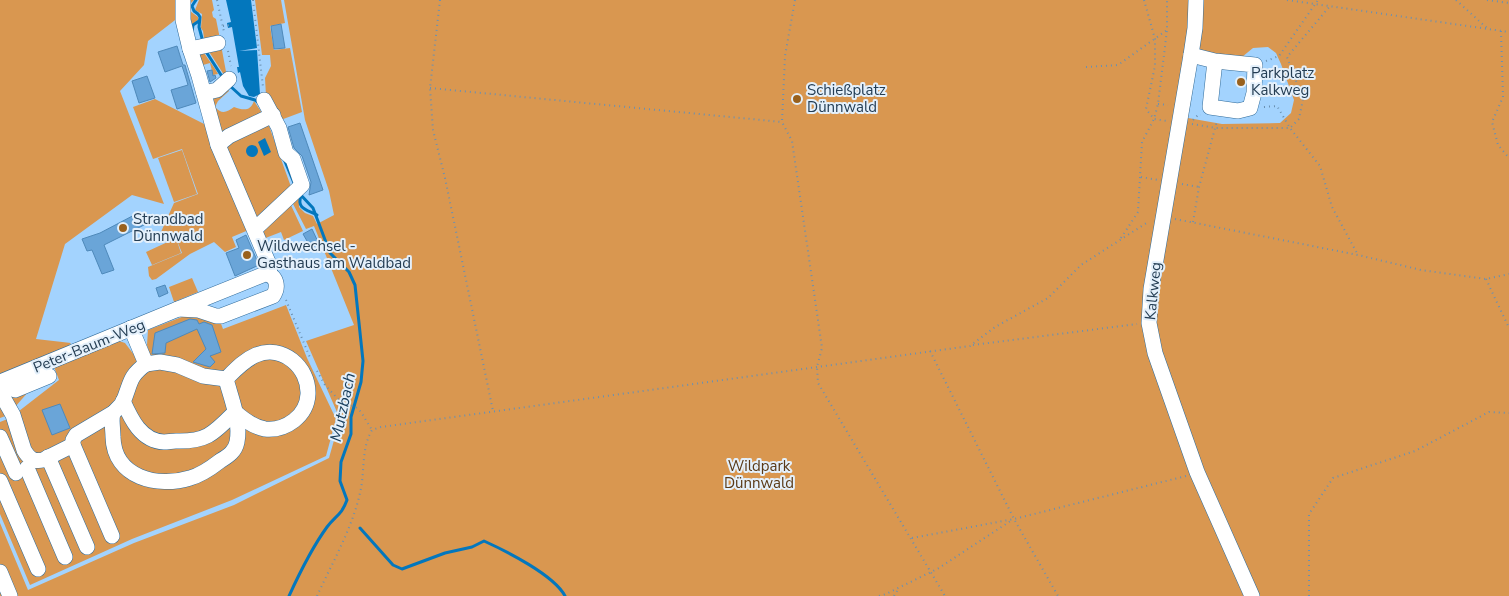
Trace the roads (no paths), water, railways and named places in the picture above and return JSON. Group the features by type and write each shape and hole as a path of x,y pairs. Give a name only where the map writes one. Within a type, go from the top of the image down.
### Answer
{"street":[{"path":"183,0 183,20 204,46 204,93 218,145 255,229 268,262 270,274"},
{"name":"Kalkweg","path":"1196,0 1195,28 1151,289 1149,323 1155,353 1197,472 1252,596"},
{"path":"1191,55 1215,61 1255,65 1254,93 1250,108 1238,112 1210,107 1215,61"},
{"path":"204,93 217,90 227,81"},
{"path":"255,229 300,187 294,159 286,152 269,117 264,100"},
{"path":"218,145 229,136 269,117"},
{"name":"Peter-Baum-Weg","path":"0,384 131,328 264,274 270,274 274,277 277,285 273,296 221,316 198,310 178,309"},
{"path":"131,328 146,364"},
{"path":"226,379 240,364 256,355 271,352 286,355 298,364 306,378 308,394 304,410 294,421 280,428 264,429 248,423 235,412"},
{"path":"112,536 73,445 76,435 113,413 123,401 130,381 137,371 146,364 160,362 177,365 204,376 226,379"},
{"path":"0,384 15,390 49,376"},
{"path":"113,413 115,450 120,460 135,475 159,482 174,482 191,478 205,472 235,450 238,433 235,412 226,379"},
{"path":"0,392 13,415 27,456 25,467"},
{"path":"123,401 138,429 149,438 163,442 197,441 208,436 235,412"},
{"path":"0,437 25,467 65,557"},
{"path":"38,569 0,481 73,445"},
{"path":"48,457 87,547"},
{"path":"0,572 10,596"}],"water":[{"path":"226,0 251,0 257,48 239,51 257,50 260,94 254,97 249,96 243,86 240,72 238,73 237,67 239,67 232,27 228,28 227,23 231,22"},
{"path":"265,138 271,152 264,156 258,142"},
{"path":"252,145 258,151 252,157 246,151"}],"waterway":[{"name":"Mutzbach","path":"196,0 192,6 200,17 199,27 203,42"},
{"name":"Mutzbach","path":"192,32 193,25 199,21"},
{"name":"Mutzbach","path":"205,50 223,78"},
{"name":"Mutzbach","path":"229,85 241,96 259,103"},
{"name":"Mutzbach","path":"284,159 294,183"},
{"name":"Mutzbach","path":"289,596 316,544 347,500 340,481 341,462 351,434 351,417 361,382 363,361 355,285 349,272 330,253 313,208 299,193"},
{"name":"Mutzbach","path":"301,196 301,206 317,215"},
{"path":"360,528 393,565 402,569 445,553 472,547 484,541 540,572 551,580 565,596"}],"place":[{"name":"Parkplatz Kalkweg","path":"1241,82"},
{"name":"Schießplatz Dünnwald","path":"797,99"},
{"name":"Strandbad Dünnwald","path":"123,228"},
{"name":"Wildwechsel - Gasthaus am Waldbad","path":"247,255"}],"park label":[{"name":"Wildpark Dünnwald","path":"759,474"}]}
